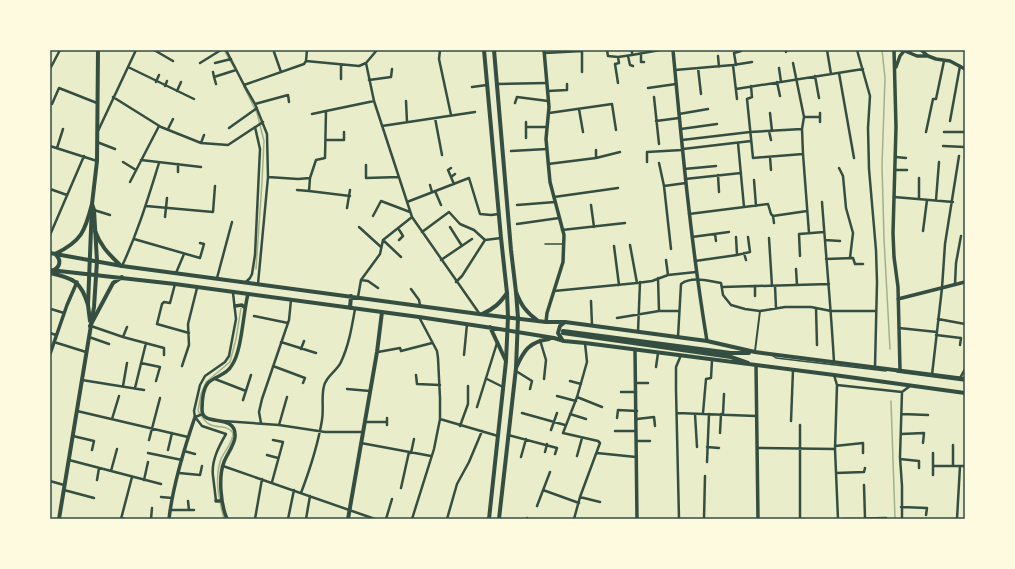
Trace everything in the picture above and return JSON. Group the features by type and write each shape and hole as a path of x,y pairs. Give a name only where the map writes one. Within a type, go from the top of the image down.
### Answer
{"main road":[{"path":"90,326 88,305 91,260 92,204 97,161 98,50"},
{"path":"484,50 508,317 504,387 489,519"},
{"path":"494,50 518,318 515,369 499,519"},
{"path":"59,519 94,307 97,261 94,210 92,204"},
{"path":"55,254 64,250 77,239 86,227 92,204"},
{"path":"95,231 105,250 122,266"},
{"path":"50,253 122,266 420,306 546,322 565,322 707,341 755,352 900,370 960,378 965,380"},
{"path":"51,271 59,266 60,263 60,259 55,254"},
{"path":"51,271 122,277 233,293 356,308 490,327 564,341 965,393"},
{"path":"51,271 77,282 85,294 88,305"},
{"path":"90,326 113,283 122,277"},
{"path":"516,292 522,307 539,321"},
{"path":"480,314 494,309 507,293"},
{"path":"350,308 351,296"},
{"path":"348,519 377,352 382,312"},
{"path":"564,341 558,333 560,326 565,322"},
{"path":"490,327 506,361"},
{"path":"755,352 731,353 563,332 732,357 756,365"},
{"path":"515,369 529,346 540,340 554,338"}],"street":[{"path":"50,69 60,50"},
{"path":"97,134 136,50"},
{"path":"154,50 162,53 173,61"},
{"path":"226,50 256,106 267,134 268,177 258,284"},
{"path":"306,62 307,50"},
{"path":"244,85 306,62 359,66 366,63 377,50"},
{"path":"440,50 439,59 451,115"},
{"path":"607,50 608,56 618,57 632,56 660,50"},
{"path":"632,50 632,56"},
{"path":"673,50 696,279 707,341"},
{"path":"827,50 831,74"},
{"path":"857,50 870,96 868,145 876,250 875,367"},
{"path":"894,50 896,170 893,232 898,299 900,370"},
{"path":"903,51 911,50"},
{"path":"921,50 928,56"},
{"path":"200,63 220,51"},
{"path":"546,322 547,313 562,262 563,244 562,230 550,182 548,164 548,91 545,52 582,51 582,72"},
{"path":"737,99 734,53 741,51"},
{"path":"895,72 903,51"},
{"path":"903,51 917,56 928,56 944,61 950,61 965,69"},
{"path":"274,52 281,72"},
{"path":"641,54 641,62 644,62"},
{"path":"628,56 630,65 633,66"},
{"path":"718,56 719,66"},
{"path":"618,57 619,63 615,64 618,83"},
{"path":"216,64 231,59"},
{"path":"926,132 933,98 936,99 944,61"},
{"path":"675,70 735,65 752,62"},
{"path":"366,63 374,101 410,213 456,282 480,314"},
{"path":"793,63 804,117 802,129 803,154 809,233"},
{"path":"340,65 341,79"},
{"path":"950,121 960,66"},
{"path":"128,67 156,82 194,99"},
{"path":"698,68 701,94"},
{"path":"779,68 780,82"},
{"path":"369,80 391,77 392,69"},
{"path":"736,89 863,69"},
{"path":"214,77 236,70"},
{"path":"213,72 216,84"},
{"path":"839,73 854,158"},
{"path":"156,82 159,75"},
{"path":"815,76 818,98"},
{"path":"166,86 167,81"},
{"path":"177,91 181,82"},
{"path":"777,82 780,96"},
{"path":"497,84 547,83"},
{"path":"548,91 567,90 567,84"},
{"path":"648,88 676,84"},
{"path":"472,86 487,85"},
{"path":"751,86 752,96 747,98 753,158 803,154"},
{"path":"52,104 59,88 98,103"},
{"path":"229,128 252,111 256,106 288,95 289,102"},
{"path":"113,97 159,126 201,143 228,145 263,122"},
{"path":"515,103 517,97 548,101"},
{"path":"654,97 659,144"},
{"path":"312,114 374,101"},
{"path":"406,101 407,122"},
{"path":"548,113 612,104 616,130"},
{"path":"579,109 583,132"},
{"path":"656,121 708,109"},
{"path":"310,191 310,178 316,160 325,158 326,111"},
{"path":"382,126 475,112"},
{"path":"770,113 771,140"},
{"path":"820,113 820,122"},
{"path":"804,117 819,117"},
{"path":"435,118 442,155"},
{"path":"168,129 173,119"},
{"path":"526,122 526,138"},
{"path":"680,129 717,124"},
{"path":"130,182 159,126"},
{"path":"246,282 252,274 255,255 260,149 256,126"},
{"path":"526,127 547,127"},
{"path":"57,148 63,129"},
{"path":"681,140 750,132 802,129"},
{"path":"326,140 344,140 344,132"},
{"path":"944,132 965,132"},
{"path":"259,139 267,134"},
{"path":"201,143 204,135"},
{"path":"647,162 647,152 682,150 751,141"},
{"path":"97,142 115,149"},
{"path":"738,143 744,208"},
{"path":"50,146 97,161"},
{"path":"943,146 965,147"},
{"path":"511,151 547,149"},
{"path":"596,150 596,158"},
{"path":"548,164 596,158 620,152"},
{"path":"50,235 84,156"},
{"path":"932,375 942,288 945,244 953,202 959,156"},
{"path":"770,157 771,170"},
{"path":"896,157 906,158"},
{"path":"141,160 201,167"},
{"path":"122,162 136,170"},
{"path":"936,200 938,162"},
{"path":"122,266 146,206 158,163"},
{"path":"659,163 664,186 671,249"},
{"path":"178,164 178,172"},
{"path":"366,165 366,178 398,177"},
{"path":"684,170 716,166"},
{"path":"839,168 843,176 846,208 853,233 850,258"},
{"path":"449,169 450,176 454,184"},
{"path":"896,170 907,170"},
{"path":"664,186 718,175 741,173"},
{"path":"450,176 455,174"},
{"path":"718,175 719,192"},
{"path":"268,177 298,179 310,178"},
{"path":"407,202 469,178 480,214 499,214"},
{"path":"919,178 919,199"},
{"path":"754,180 756,206"},
{"path":"430,185 441,205"},
{"path":"146,206 213,212 215,186"},
{"path":"517,205 554,200 618,188"},
{"path":"50,189 67,194"},
{"path":"297,190 350,196"},
{"path":"347,208 350,190"},
{"path":"894,197 953,202"},
{"path":"165,217 167,198"},
{"path":"923,231 927,200"},
{"path":"373,216 381,201 410,213"},
{"path":"822,202 834,362"},
{"path":"689,214 768,204 774,223"},
{"path":"591,205 594,226"},
{"path":"94,210 110,215"},
{"path":"773,216 807,211"},
{"path":"422,232 449,212 460,224 474,230 485,240 501,238"},
{"path":"358,297 362,280 380,254 383,240 412,217"},
{"path":"517,224 559,218"},
{"path":"217,278 232,222"},
{"path":"562,230 625,223"},
{"path":"359,227 382,247"},
{"path":"450,227 462,246"},
{"path":"398,228 403,236 400,240"},
{"path":"692,237 729,232"},
{"path":"800,256 799,234 824,232"},
{"path":"715,234 716,241"},
{"path":"955,285 956,263 961,236"},
{"path":"736,237 737,255"},
{"path":"694,261 750,252 748,237"},
{"path":"770,238 772,286"},
{"path":"134,239 200,258 204,244 200,243"},
{"path":"441,260 472,239"},
{"path":"383,240 401,257"},
{"path":"456,282 462,276 485,240"},
{"path":"825,240 840,241"},
{"path":"630,245 638,283 638,332"},
{"path":"614,246 618,285"},
{"path":"744,253 746,260"},
{"path":"176,273 184,254"},
{"path":"826,259 853,258 856,264 863,264"},
{"path":"666,260 668,275"},
{"path":"796,269 797,285"},
{"path":"554,291 638,283 652,281 668,275 696,272"},
{"path":"658,278 659,311"},
{"path":"678,337 681,284 686,280 696,279 721,283 723,295 731,305 760,312 785,307 816,308 831,311 876,311"},
{"path":"362,280 378,288"},
{"path":"50,354 64,313 77,282"},
{"path":"898,299 965,282"},
{"path":"175,284 170,303 164,302 162,304 157,324 189,334"},
{"path":"722,287 829,284"},
{"path":"755,286 755,296"},
{"path":"775,286 776,308"},
{"path":"182,366 189,345 188,324 197,288"},
{"path":"411,289 419,300 420,306"},
{"path":"222,501 216,501 213,475 214,459 226,434 202,426 194,411 195,401 200,385 205,376 225,362 229,356 236,319 233,293"},
{"path":"203,414 203,400 207,386 228,370 235,360 248,294"},
{"path":"261,424 259,412 267,381 288,323 291,300"},
{"path":"591,301 592,326"},
{"path":"235,306 239,305 245,308"},
{"path":"301,493 320,431 323,410 324,384 341,362 351,332 356,308"},
{"path":"816,308 817,345"},
{"path":"51,309 64,313"},
{"path":"616,318 659,311 679,311"},
{"path":"755,352 760,312"},
{"path":"254,316 288,323"},
{"path":"412,519 432,456 440,419 438,358 419,317"},
{"path":"938,319 965,324"},
{"path":"464,355 467,324"},
{"path":"90,326 164,348 164,355"},
{"path":"123,337 126,326"},
{"path":"899,328 961,338 960,345"},
{"path":"50,333 56,335"},
{"path":"89,337 109,344"},
{"path":"540,340 546,360 544,379"},
{"path":"301,349 304,341"},
{"path":"54,342 86,352"},
{"path":"280,342 316,354"},
{"path":"135,388 146,343"},
{"path":"377,352 400,348 401,350 432,343"},
{"path":"477,407 497,343"},
{"path":"574,519 580,497 600,443 598,441 563,432 576,401 587,362 585,343"},
{"path":"635,350 637,411 637,519"},
{"path":"656,367 658,353"},
{"path":"679,519 676,367 681,356"},
{"path":"704,413 706,378 711,378 712,360"},
{"path":"123,386 127,363"},
{"path":"141,363 160,366"},
{"path":"156,381 162,363"},
{"path":"756,365 758,519"},
{"path":"273,366 305,378 303,383"},
{"path":"515,369 532,381 530,389"},
{"path":"960,378 965,369"},
{"path":"791,421 793,370"},
{"path":"243,400 251,375"},
{"path":"416,375 417,384 440,385"},
{"path":"834,375 837,385 835,448 838,519"},
{"path":"215,379 246,391"},
{"path":"487,379 504,387"},
{"path":"82,380 144,390"},
{"path":"570,381 581,384"},
{"path":"636,383 648,383"},
{"path":"837,385 902,392 910,386"},
{"path":"460,426 468,404 468,386"},
{"path":"347,389 370,391"},
{"path":"622,392 636,392"},
{"path":"902,392 900,459 902,519"},
{"path":"720,433 724,394"},
{"path":"112,419 119,396"},
{"path":"557,396 576,401"},
{"path":"280,425 287,397"},
{"path":"577,397 602,407"},
{"path":"149,440 160,398"},
{"path":"76,410 188,437"},
{"path":"617,418 618,410 637,411"},
{"path":"551,430 557,412"},
{"path":"522,413 565,425"},
{"path":"677,413 756,416"},
{"path":"170,519 172,498 188,437 196,417 203,414"},
{"path":"203,414 209,419 221,421 280,425 320,431 363,432"},
{"path":"570,414 586,419"},
{"path":"695,414 697,447"},
{"path":"707,462 709,414"},
{"path":"902,414 928,415"},
{"path":"637,419 654,417 655,426"},
{"path":"440,419 498,437"},
{"path":"221,421 231,425 234,430 235,437 223,466 221,480 223,508 227,519"},
{"path":"365,422 387,422"},
{"path":"800,425 800,519"},
{"path":"616,431 637,430"},
{"path":"447,519 457,484 469,462 482,431"},
{"path":"168,450 172,433"},
{"path":"901,434 924,433 923,443"},
{"path":"508,435 547,444 557,448 555,454"},
{"path":"73,436 94,441 92,450"},
{"path":"577,456 582,438"},
{"path":"401,488 414,439"},
{"path":"522,457 526,439"},
{"path":"272,482 282,442 273,440"},
{"path":"637,441 650,441"},
{"path":"361,443 432,456"},
{"path":"757,448 835,448 863,443 863,453"},
{"path":"545,452 547,444"},
{"path":"953,466 954,445"},
{"path":"707,447 719,448"},
{"path":"111,471 117,449"},
{"path":"184,451 195,454"},
{"path":"148,453 182,460"},
{"path":"597,453 637,457"},
{"path":"934,453 934,475"},
{"path":"267,455 278,458"},
{"path":"900,459 919,461 919,468"},
{"path":"69,460 161,484"},
{"path":"144,480 148,462"},
{"path":"179,473 200,475 202,466"},
{"path":"223,466 375,519"},
{"path":"933,466 965,466"},
{"path":"957,519 960,466"},
{"path":"97,480 99,468"},
{"path":"836,473 864,472 865,468"},
{"path":"537,506 550,472"},
{"path":"704,519 705,476"},
{"path":"125,519 121,518 132,477"},
{"path":"255,519 262,479"},
{"path":"50,481 94,498"},
{"path":"864,485 865,518"},
{"path":"288,519 294,490"},
{"path":"544,490 579,503"},
{"path":"306,519 310,496"},
{"path":"161,497 172,498"},
{"path":"580,497 600,502"},
{"path":"386,519 392,499"},
{"path":"188,501 189,510"},
{"path":"901,507 927,508 926,515"},
{"path":"151,519 152,508"},
{"path":"170,510 194,510"},
{"path":"843,519 886,518"}],"lane":[{"path":"545,244 563,244"},
{"path":"770,354 776,358 965,380"}],"waterway":[{"path":"224,50 235,69"},
{"path":"882,50 885,78 882,165 884,239 890,349"},
{"path":"244,87 257,113 264,141 256,269"},
{"path":"224,519 219,497 218,474 221,459 233,437 233,433 228,428 209,424 204,420 198,411 201,394 206,382 230,362 236,339 241,308"},
{"path":"891,401 895,519"}]}
